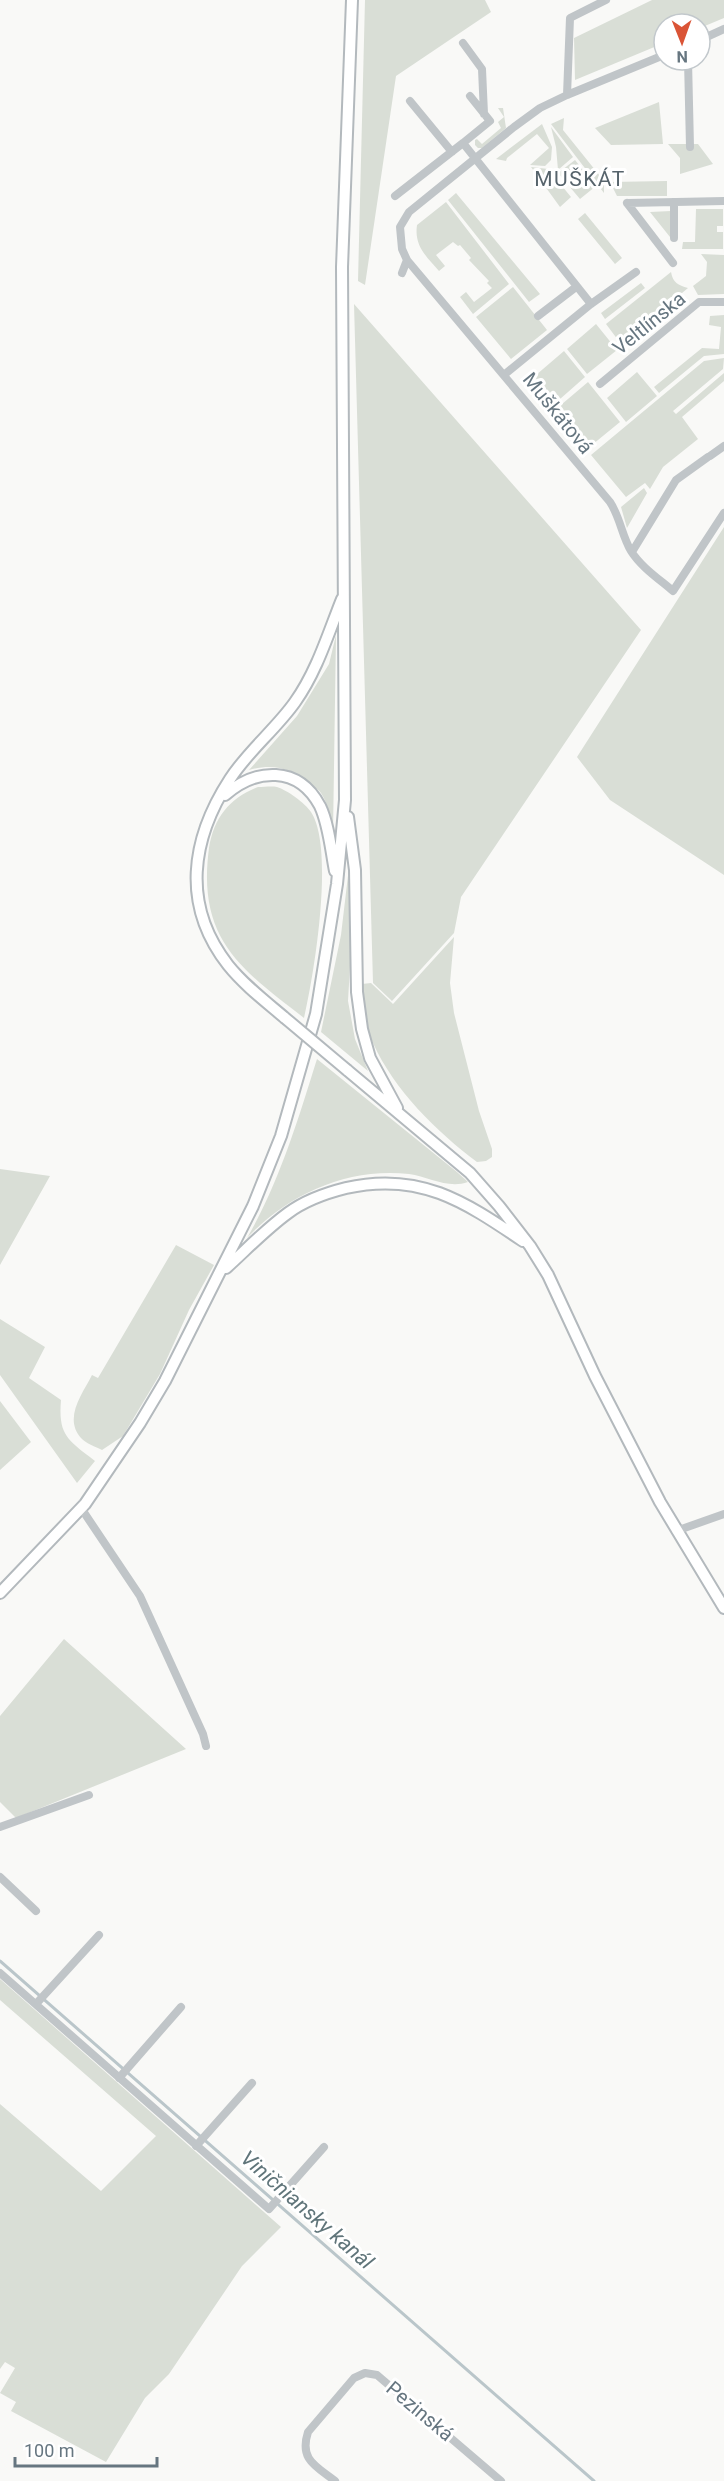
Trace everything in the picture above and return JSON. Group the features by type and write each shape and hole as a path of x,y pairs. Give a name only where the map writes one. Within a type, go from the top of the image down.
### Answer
{"main road":[{"path":"0,1593 81,1509 140,1423 165,1381 262,1185 287,1117 316,1014 337,884 345,800 342,267 352,0"},
{"path":"344,593 322,653 305,686 280,721 231,777 214,807 203,833 197,861 196,887 202,916 211,937 228,965 258,996 400,1113 485,1189 530,1246 548,1275 621,1428 676,1531 724,1608"},
{"path":"214,807 237,786 260,775 280,775 296,782 320,806 337,884"},
{"path":"345,800 355,870 357,992 362,1029 370,1058 400,1113"},
{"path":"219,1274 290,1212 336,1191 371,1184 415,1185 446,1195 487,1216 530,1246"}],"street":[{"path":"567,95 570,18 606,0"},
{"path":"463,43 482,69 484,114"},
{"name":"Muškátová","path":"652,60 567,95 530,114 409,212 400,227 402,249 407,260 505,374 610,502 638,561 674,591 724,513"},
{"path":"688,72 690,147"},
{"path":"395,196 490,121 470,96"},
{"path":"410,101 452,152"},
{"path":"463,143 591,304"},
{"path":"672,263 627,203 724,201"},
{"path":"674,202 674,238"},
{"path":"402,273 407,260"},
{"path":"505,374 591,304 636,272"},
{"path":"538,316 576,287"},
{"name":"Veltlínska","path":"600,384 699,302 724,302"},
{"path":"632,552 676,480 724,446"},
{"path":"81,1509 140,1596 203,1734 206,1746"},
{"path":"676,1531 724,1514"},
{"path":"0,1827 89,1795"},
{"path":"0,1877 36,1911"},
{"path":"36,2004 99,1935"},
{"path":"0,1973 269,2209 324,2147"},
{"path":"119,2078 181,2007"},
{"path":"196,2146 252,2084"},
{"name":"Pezinská","path":"335,2481 309,2461 305,2451 305,2442 308,2432 354,2378 365,2373 377,2375 501,2481"}],"shaded area":[{"path":"365,0 485,0 491,12 396,76 365,285 358,281"},
{"path":"652,0 724,0 724,18 712,23 712,12 652,12 652,48 575,80 574,38"},
{"path":"659,102 663,144 611,145 595,128"},
{"path":"498,108 503,108 506,128 482,148 478,148 475,140 477,139 482,144 501,128 498,122 504,117"},
{"path":"564,118 563,130 604,181 604,193 551,124"},
{"path":"542,124 552,147 551,160 545,166 530,165 549,148 537,134 506,161 496,159"},
{"path":"551,127 573,157 558,170 556,147"},
{"path":"668,144 698,144 713,164 680,174 680,158"},
{"path":"575,160 596,186 580,199 558,173"},
{"path":"531,167 548,169 571,197 560,207"},
{"path":"667,181 667,196 617,196 610,182"},
{"path":"456,193 540,294 529,302 448,200"},
{"path":"446,202 509,284 473,314 460,297 466,292 474,302 492,288 487,283 489,281 469,260 471,258 460,245 453,242 436,255 445,266 439,271 422,250 417,239 417,225"},
{"path":"696,209 723,209 723,226 717,226 717,232 723,232 723,249 682,249 683,242 695,242"},
{"path":"671,211 670,237 650,212"},
{"path":"585,213 622,258 615,264 578,219"},
{"path":"701,254 724,255 724,294 698,295 693,286 706,276 707,262"},
{"path":"671,272 676,283 688,288 621,344 606,324"},
{"path":"641,283 645,288 605,319 601,313"},
{"path":"513,287 547,330 511,359 476,317"},
{"path":"354,304 641,630 461,897 454,933 392,1001 373,983"},
{"path":"724,315 724,354 704,356 659,393 654,387 702,348 719,349 721,327 709,325 710,316"},
{"path":"596,324 617,350 587,374 567,349"},
{"path":"564,351 585,377 551,407 529,381"},
{"path":"724,358 723,369 673,411 676,414 724,373 724,381 682,417 698,439 663,467 650,489 645,483 626,497 591,455 704,361"},
{"path":"637,372 657,396 626,422 607,398"},
{"path":"588,382 620,422 587,449 555,410"},
{"path":"644,488 647,493 627,528 621,507"},
{"path":"724,527 724,875 610,800 577,757"},
{"path":"336,635 333,834 326,803 320,792 311,784 282,768 266,767 249,770 297,716 329,664"},
{"path":"258,787 277,787 295,797 311,812 318,829 322,882 320,912 313,973 304,1018 242,966 228,948 217,928 210,906 207,879 209,848 215,827 219,818 232,803"},
{"path":"349,867 351,950 348,1001 355,1039 368,1071 321,1032 341,935"},
{"path":"454,937 450,983 454,1013 479,1111 492,1149 492,1157 486,1161 477,1162 432,1124 418,1109 392,1077 382,1060 373,1043 366,1014 362,984 371,983 393,1004"},
{"path":"317,1059 468,1182 453,1184 409,1174 386,1173 342,1180 320,1187 281,1208 247,1238 278,1173"},
{"path":"0,1169 50,1176 0,1265"},
{"path":"176,1245 214,1265 189,1310 160,1374 123,1436 102,1450 83,1440 76,1430 74,1414 76,1406 92,1375 98,1378"},
{"path":"0,1319 45,1347 29,1378 61,1400 63,1430 78,1448 95,1461 77,1483 0,1375"},
{"path":"0,1401 31,1442 0,1470"},
{"path":"64,1639 186,1749 16,1818 0,1802 0,1716"},
{"path":"0,1979 281,2227 242,2266 169,2374 145,2398 106,2462 11,2411 16,2402 0,2393 15,2368 5,2362 0,2369 0,2104 101,2191 156,2136 0,2000"}],"waterway":[{"name":"Viničniansky kanál","path":"0,1961 594,2481"}],"district":[{"name":"MUŠKÁT","path":"580,179"}]}
